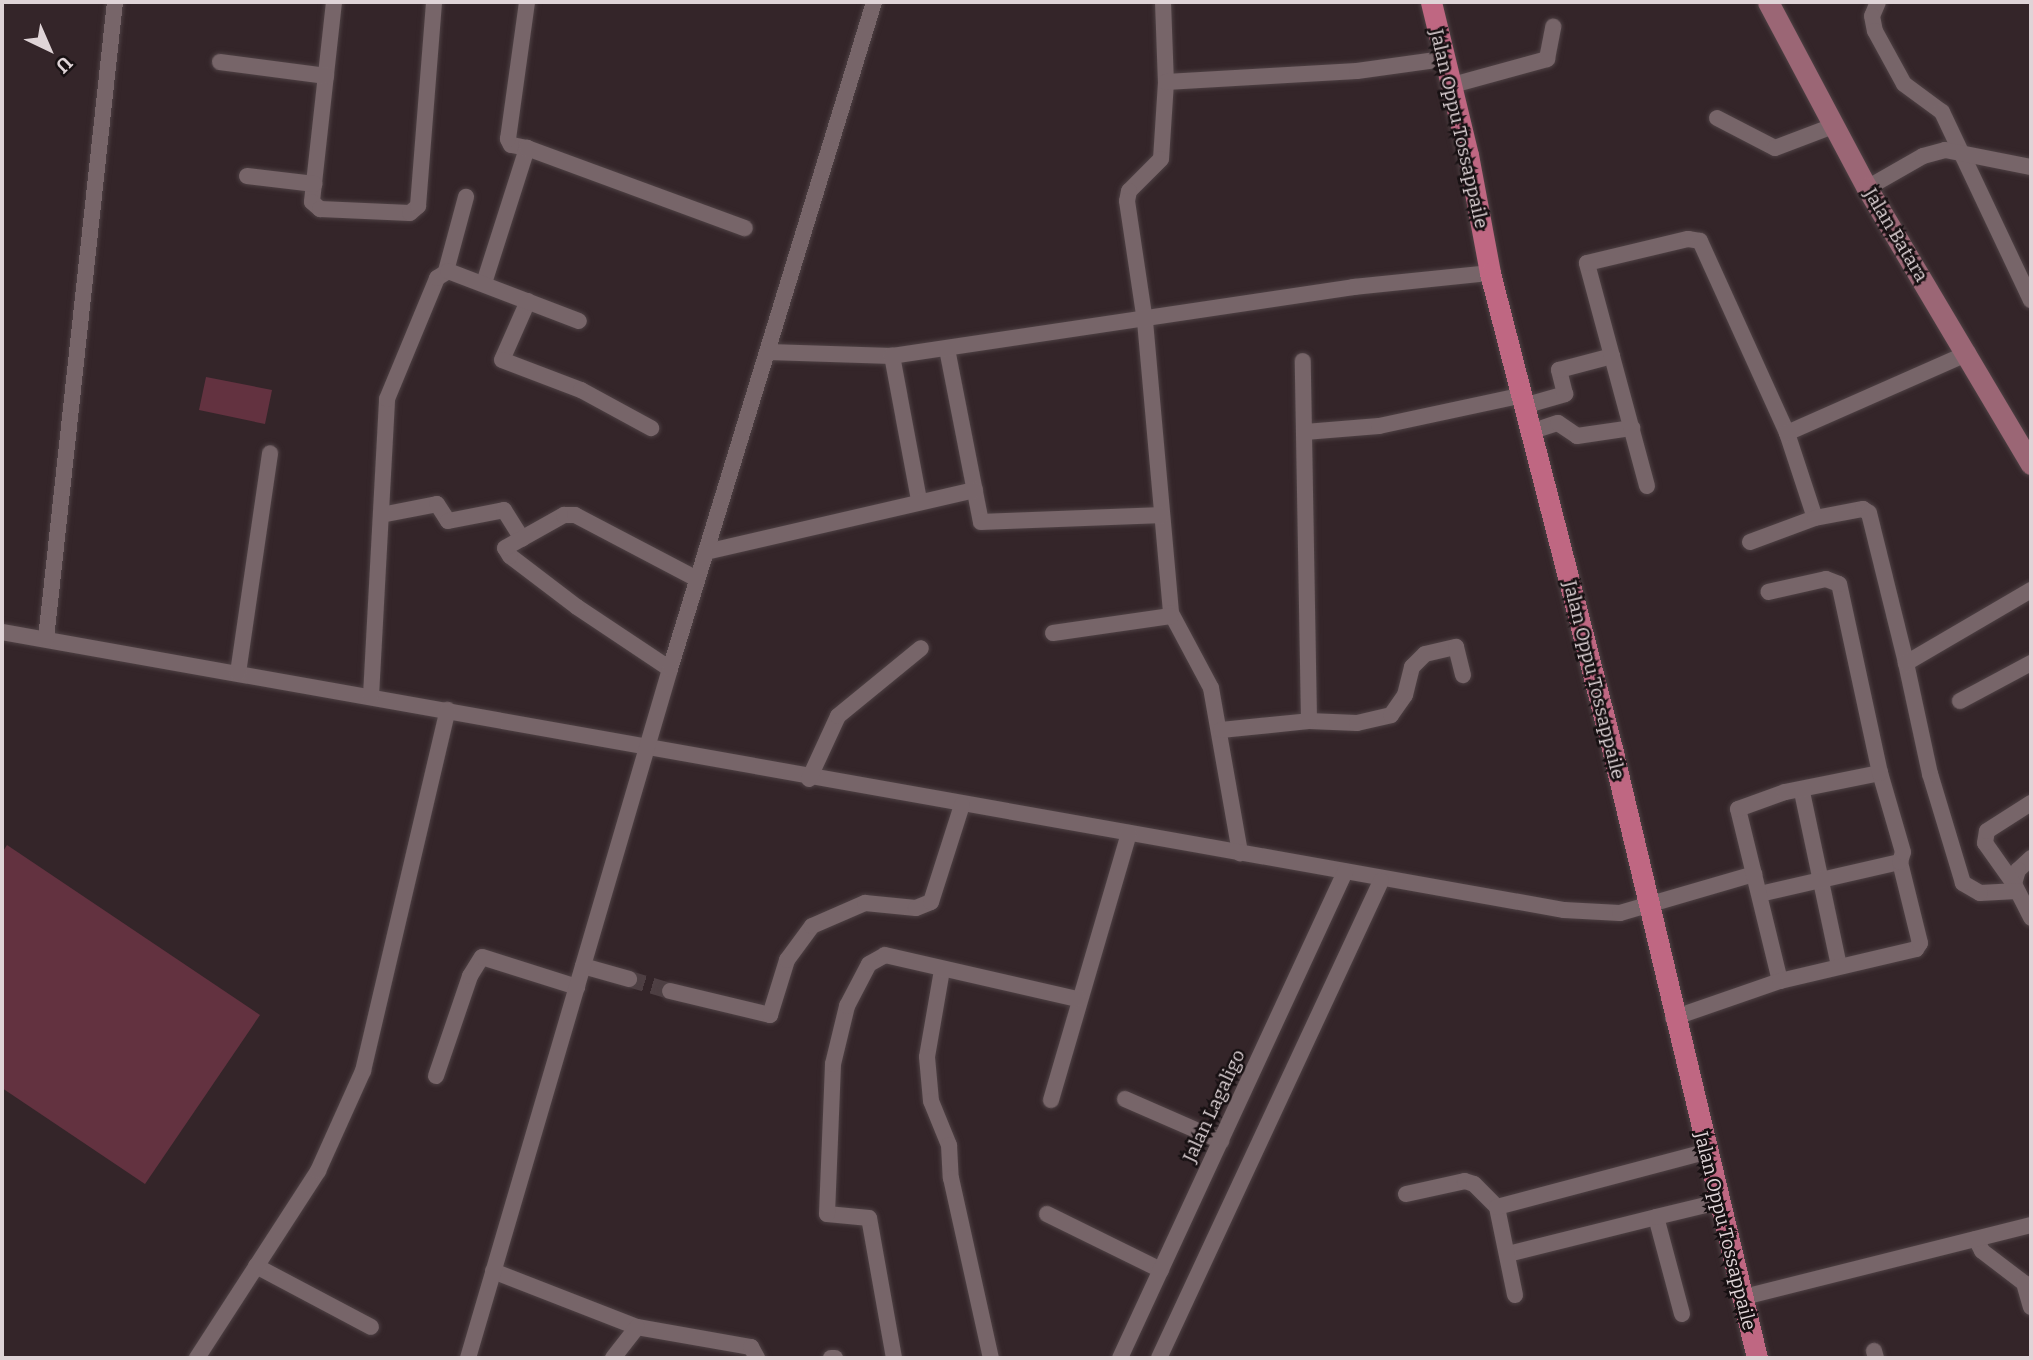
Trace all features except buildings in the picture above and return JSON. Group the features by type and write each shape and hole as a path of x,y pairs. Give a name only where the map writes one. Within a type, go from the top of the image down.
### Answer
{"main road":[{"name":"Jalan Oppu Tossappaile","path":"1431,2 1449,86 1468,155 1490,273 1533,431 1740,1298 1757,1358"}],"street":[{"path":"46,639 115,2"},
{"path":"334,2 312,202 320,209 410,213 417,209 434,2"},
{"path":"527,2 508,139 511,145 527,148 746,228"},
{"path":"468,1358 583,966 650,750 670,669 874,2"},
{"path":"1163,2 1166,82 1161,159 1127,195 1145,321 1171,616 1206,676 1221,730 1240,853"},
{"name":"Jalan Batara","path":"1768,2 1867,188 1968,353 2031,464"},
{"path":"1878,2 1872,16 1875,31 1904,84 1942,111 2031,300"},
{"path":"1449,86 1547,59 1553,27"},
{"path":"1166,82 1357,71 1443,59"},
{"path":"220,62 326,76"},
{"path":"1717,118 1775,148 1833,126"},
{"path":"484,283 527,148"},
{"path":"1867,188 1923,156 1945,150 2031,167"},
{"path":"247,176 315,184"},
{"path":"371,696 389,392 435,283 446,271 466,197"},
{"path":"1647,486 1587,263 1696,238 1703,244 1787,433 1815,518"},
{"path":"446,271 484,283 579,321"},
{"path":"769,352 892,356 1145,321 1354,287 1490,273"},
{"path":"528,301 502,360 581,390 651,428"},
{"path":"947,349 979,519 985,524 1162,514"},
{"path":"1787,433 1968,353"},
{"path":"1305,432 1379,426 1565,394 1559,370 1612,355"},
{"path":"892,356 919,500"},
{"path":"1303,361 1309,721"},
{"path":"1533,431 1558,423 1577,436 1632,428"},
{"path":"238,673 270,453"},
{"path":"706,552 919,500 975,490"},
{"path":"381,515 437,504 448,522 504,510 522,539"},
{"path":"1750,542 1815,518 1863,509 1869,513 1930,774 1963,883 1971,892 1980,893 2015,887"},
{"path":"670,669 510,556 505,548 564,515 580,516 697,579"},
{"path":"1673,1018 1780,981 1918,946 1900,862 1903,852 1880,773 1837,582 1819,580 1768,593"},
{"path":"1906,663 2031,590"},
{"path":"1053,633 1171,616"},
{"path":"2,632 371,696 650,750 1129,833 1345,872 1381,881 1564,910 1620,913 1754,874"},
{"path":"809,779 838,716 921,648"},
{"path":"1221,730 1309,721 1357,723 1391,715 1405,695 1412,667 1424,654 1456,648 1463,675"},
{"path":"1960,701 2031,663"},
{"path":"197,1358 318,1171 363,1071 448,710"},
{"path":"1780,981 1738,809 1785,792 1802,792 1880,773"},
{"path":"1802,792 1839,965"},
{"path":"2031,803 1987,831 1985,843 2015,887 2031,918"},
{"path":"670,991 770,1015 787,960 812,926 865,903 916,908 931,902 962,804"},
{"path":"1051,1100 1077,999 1129,833"},
{"path":"2015,887 2018,870 2031,858"},
{"path":"1760,894 1900,862"},
{"name":"Jalan Lagaligo","path":"1120,1358 1345,872"},
{"path":"1159,1358 1381,881"},
{"path":"894,1358 869,1218 827,1214 833,1064 847,1006 872,961 885,955 1077,999"},
{"path":"436,1076 470,976 482,957 577,987"},
{"path":"583,966 629,979"},
{"path":"942,970 928,1057 931,1101 949,1145 951,1178 991,1358"},
{"path":"1125,1099 1221,1141"},
{"path":"1497,1207 1705,1152"},
{"path":"1406,1194 1465,1181 1474,1184 1497,1207 1515,1294"},
{"path":"1508,1254 1718,1202"},
{"path":"1046,1214 1161,1270"},
{"path":"1656,1217 1682,1314"},
{"path":"1740,1298 2031,1225"},
{"path":"1976,1239 1982,1251 2024,1283 2031,1307"},
{"path":"257,1266 370,1327"},
{"path":"494,1271 637,1327 746,1346 756,1349 757,1358"},
{"path":"613,1358 637,1327"}],"shaded area":[{"path":"206,377 272,390 265,424 199,410"},
{"path":"7,845 260,1015 145,1184 2,1088 2,853"}],"tunnel":[{"path":"629,979 670,991"}]}
